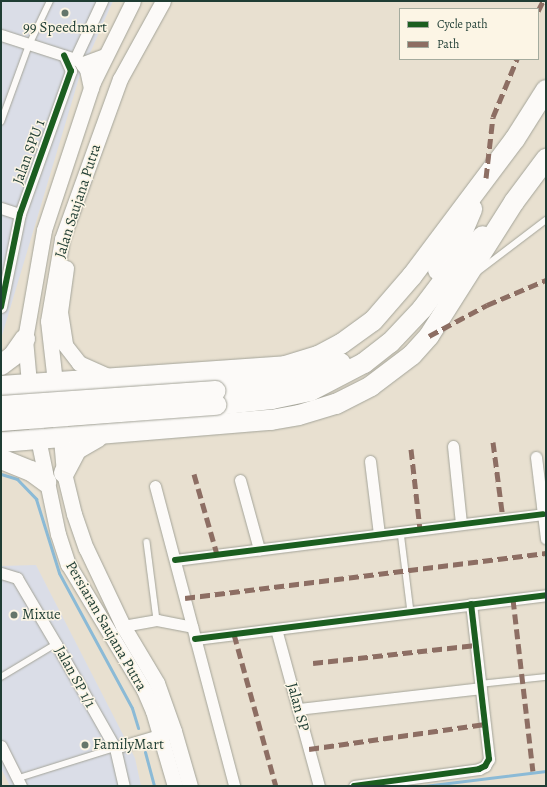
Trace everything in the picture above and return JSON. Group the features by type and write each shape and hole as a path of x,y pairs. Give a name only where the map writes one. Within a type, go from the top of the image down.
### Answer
{"highway":[{"path":"1,386 285,366 318,356 341,344 373,320 389,304 515,139 546,90"},
{"path":"1,442 100,436 271,420 299,415 336,404 371,386 412,355 429,336 514,202 546,159"},
{"path":"1,421 216,398 332,368 387,333 445,262 462,233 486,178"},
{"path":"1,406 216,398 272,399 310,391 364,363 390,343 422,309 452,269 514,202"},
{"path":"1,365 13,356 25,339"},
{"path":"64,473 77,449 100,436"},
{"path":"1,459 31,471 46,482"}],"main road":[{"path":"78,64 108,52 128,1"},
{"name":"Jalan Saujana Putra","path":"38,440 28,384 25,339 44,230 91,88 133,1"},
{"path":"120,79 124,56 153,1"},
{"name":"Jalan Saujana Putra","path":"61,438 48,321 59,253 70,214 120,79 163,1"},
{"path":"78,64 87,69 91,88"},
{"path":"70,214 73,229 60,312 64,340 72,356 79,363 113,378"},
{"name":"Persiaran Saujana Putra","path":"61,438 64,473 74,514 86,548 123,626 157,683 167,733 175,786"},
{"name":"Persiaran Saujana Putra","path":"38,440 58,534 68,564 134,672 153,712 167,733 190,786"}],"street":[{"name":"Jalan SPU 1","path":"1,306 20,214 102,1"},
{"path":"1,36 64,55 78,64"},
{"path":"1,208 20,214"},
{"path":"453,446 461,524"},
{"path":"536,457 546,538"},
{"path":"370,461 379,534"},
{"path":"240,480 259,549"},
{"path":"155,486 234,786"},
{"path":"175,560 543,514"},
{"name":"Jalan SP 1/1","path":"7,574 17,578 115,748 124,786"},
{"path":"195,639 546,595"},
{"path":"354,786 479,769 485,766 489,759 471,604"},
{"path":"123,626 157,620 192,627"},
{"name":"Jalan SP","path":"276,629 319,786"},
{"path":"298,709 480,686"},
{"path":"115,748 167,733"},
{"path":"1,746 20,782"}],"lane":[{"path":"1,122 29,45 50,1"},
{"path":"465,281 546,220"},
{"path":"401,532 411,612"},
{"path":"147,542 157,620"},
{"path":"1,678 56,644"},
{"path":"480,686 546,676"},
{"path":"20,782 115,748"}],"shaded area":[{"path":"1,1 113,1 79,78 1,339"},
{"path":"36,565 135,758 141,786 10,786 1,768 1,566"}],"waterway":[{"path":"1,474 17,479 36,499 59,573 132,708 138,728"},
{"path":"145,752 154,786"},
{"path":"424,786 546,771"}],"marked path":[{"path":"539,9 543,1"},
{"path":"486,178 493,117 517,60"},
{"path":"429,336 487,305 546,280"},
{"path":"493,442 503,519"},
{"path":"411,449 420,529"},
{"path":"194,474 217,554"},
{"path":"185,598 546,553"},
{"path":"513,599 533,771"},
{"path":"234,634 276,786"},
{"path":"313,663 476,645"},
{"path":"309,749 485,724"}],"cycle path":[{"path":"1,307 20,214 71,71 64,55"},
{"path":"175,560 543,514"},
{"path":"195,639 546,595"},
{"path":"354,786 479,769 485,766 489,759 471,604"}],"place":[{"name":"99 Speedmart","path":"65,13"},
{"name":"Mixue","path":"14,615"},
{"name":"FamilyMart","path":"85,745"}]}
